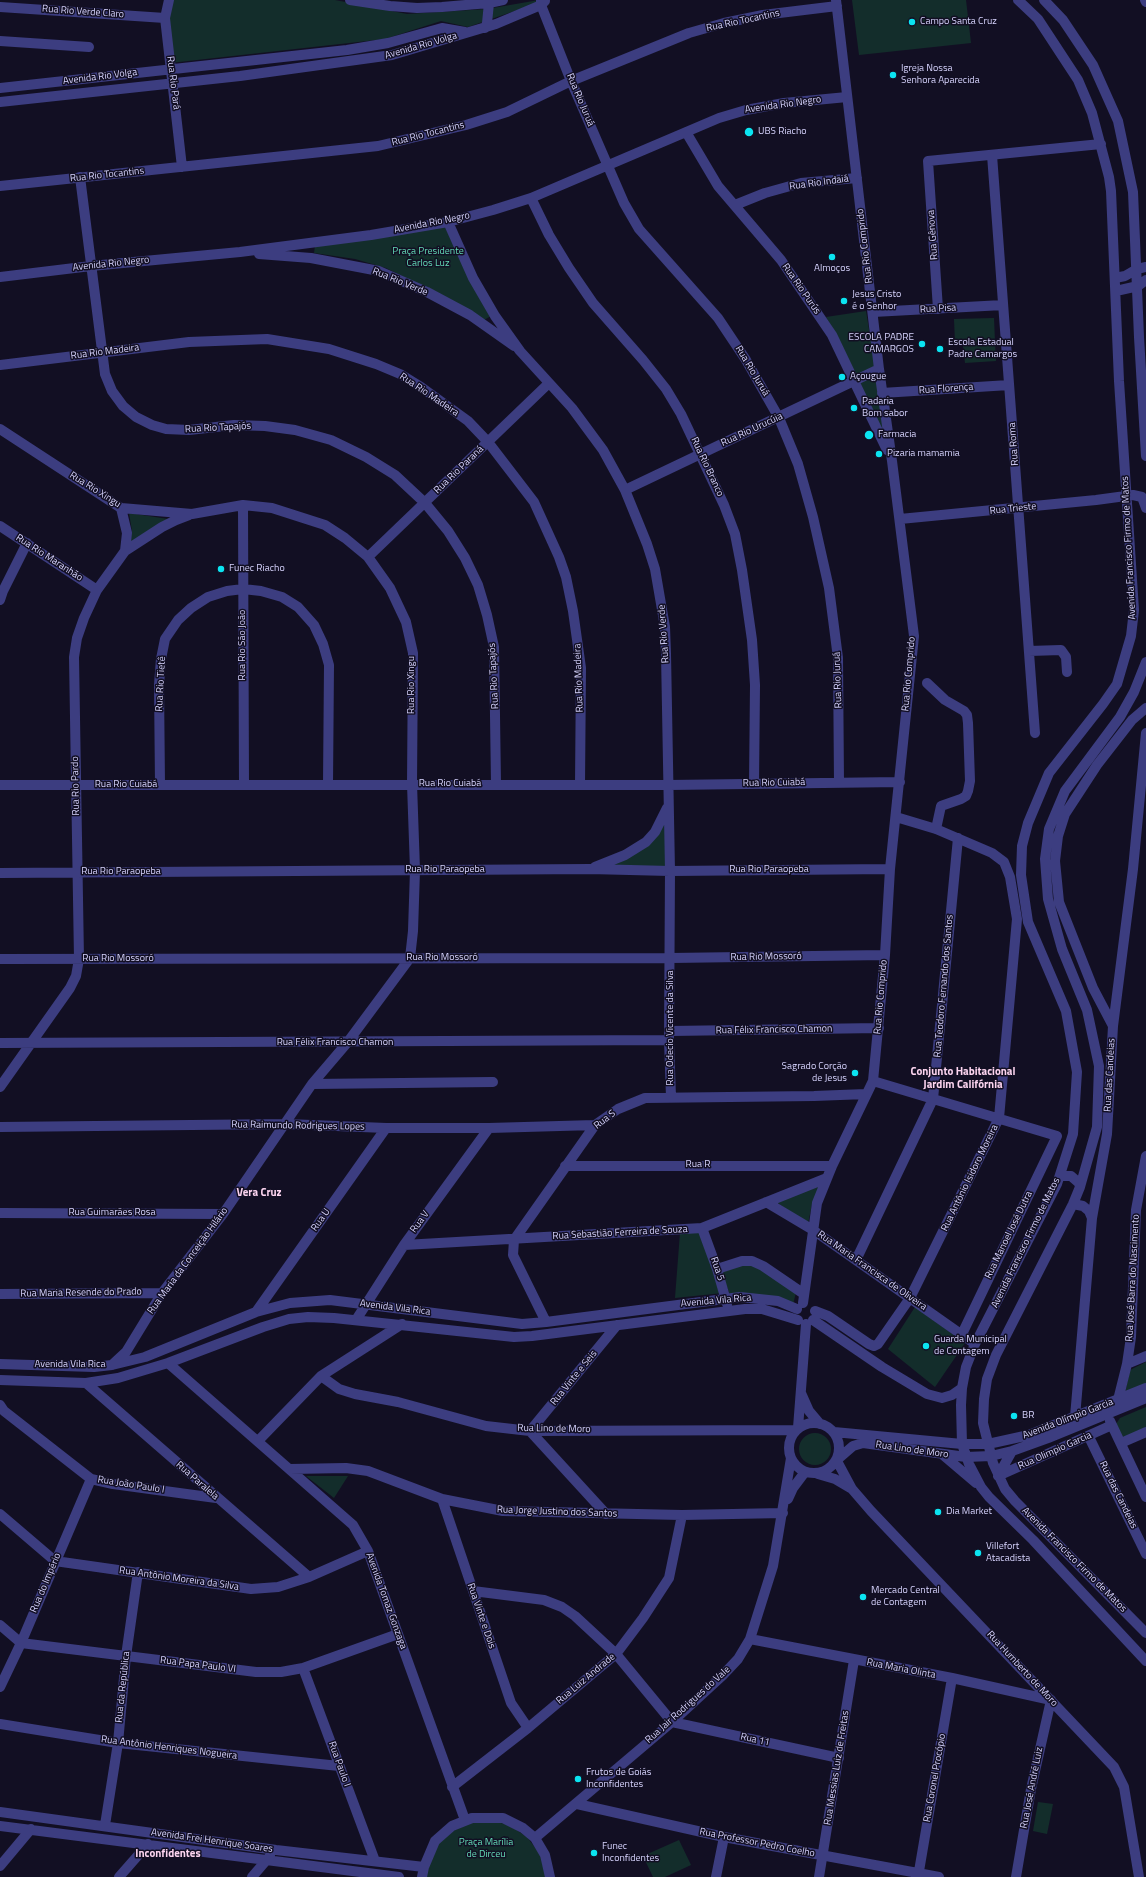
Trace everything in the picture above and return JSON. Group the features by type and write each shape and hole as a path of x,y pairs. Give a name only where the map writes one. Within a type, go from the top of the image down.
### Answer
{"street":[{"name":"Rua Rio Pará","path":"169,0 165,18 170,69 174,83 182,167"},
{"path":"350,0 390,6 417,8 503,0"},
{"name":"Avenida Francisco Firmo de Matos","path":"1018,0 1038,19 1078,80 1092,113 1101,144 1111,191 1119,381 1134,610 1131,636 1117,684 1049,773 1028,823 1022,846 1021,875 1028,922 1066,1012 1077,1072 1073,1134 1054,1190 975,1344 966,1367 962,1388 962,1444 966,1457 981,1487 1146,1661"},
{"path":"1044,0 1063,20 1093,65 1118,121 1133,192 1142,268 1139,337 1146,456"},
{"path":"485,28 487,23 489,1"},
{"path":"467,33 485,28 543,2"},
{"name":"Rua Rio Juruá","path":"543,2 571,81 624,203 639,229 718,318 746,360 779,418 798,464 813,517 829,588 838,658 840,783"},
{"name":"Rua Rio Tocantins","path":"0,186 378,146 423,136 507,112 571,81 689,33 724,23 763,15 836,3"},
{"name":"Rua Rio Comprido","path":"797,1429 816,1203 858,1109 873,1081 885,955 890,869 914,636 900,519 879,369 836,3"},
{"name":"Rua Rio Verde Claro","path":"0,7 165,18"},
{"name":"Avenida Rio Volga","path":"0,88 347,50 388,43 442,28 467,33"},
{"name":"Avenida Rio Volga","path":"0,102 349,62 392,55 467,33"},
{"path":"0,41 89,47"},
{"name":"Avenida Rio Negro","path":"0,277 91,266 240,252 372,235 448,222 531,198 608,167 719,118 746,110 847,97"},
{"name":"Rua Rio Purús","path":"686,132 718,186 781,260 806,294 832,335 892,461"},
{"path":"992,155 1101,144"},
{"name":"Rua Gênova","path":"938,309 928,161 992,155"},
{"name":"Rua Roma","path":"992,155 1035,733"},
{"name":"Rua Rio Tapajós","path":"80,177 105,374 112,391 123,406 136,417 152,425 166,429 189,430 234,425 265,426 295,430 331,440 366,457 395,475 425,502 448,531 465,558 478,585 488,615 494,655 496,784"},
{"name":"Rua Rio Indaiá","path":"735,205 765,193 801,183 857,178"},
{"name":"Rua Rio Branco","path":"531,198 549,235 593,303 617,328 666,389 702,454 724,505 735,534 742,570 752,640 755,685 754,784"},
{"path":"448,222 473,278 496,316 493,322 486,326"},
{"path":"307,243 307,253 311,258"},
{"name":"Rua Rio Verde","path":"240,252 311,258 349,264 386,274 427,292 486,326 520,351"},
{"path":"1115,278 1142,268"},
{"path":"1116,291 1142,283"},
{"name":"Rua Pisa","path":"873,312 1004,305"},
{"name":"Rua Rio Verde","path":"496,316 520,351 572,408 603,450 625,490 648,544 661,598 666,634 671,958"},
{"name":"Rua Rio Madeira","path":"0,364 189,342 259,339 289,342 329,349 376,364 400,374 421,387 468,421 488,442 534,502 546,527 566,577 575,624 580,668 580,784"},
{"name":"Rua Rio Urucúia","path":"625,490 779,418 879,369"},
{"name":"Rua Rio Paraná","path":"368,557 549,383"},
{"name":"Rua Florença","path":"882,393 1009,385"},
{"name":"Rua Rio Xingu","path":"0,429 121,508 192,514 243,505 272,508 325,525 345,538 368,557 390,588 406,622 413,653 412,784 415,870"},
{"path":"1126,496 1135,495 1142,497 1146,508"},
{"name":"Rua Trieste","path":"900,519 1126,496"},
{"name":"Rua Rio São João","path":"243,505 244,784"},
{"path":"121,508 127,534 125,551"},
{"name":"Rua Rio Pardo","path":"0,1087 70,988 76,976 79,959 74,657 77,638 84,618 97,590 125,551 166,525 192,514"},
{"name":"Rua Rio Maranhão","path":"0,526 97,590"},
{"path":"0,600 27,543"},
{"name":"Rua Rio Tietê","path":"160,785 159,685 161,659 165,639 178,620 191,608 208,597 227,591 243,589 261,591 282,597 298,607 314,625 323,644 329,665 328,784"},
{"path":"1029,651 1061,650 1066,657 1067,672"},
{"name":"Avenida Francisco Firmo de Matos","path":"1146,662 1134,692 1120,717 1065,791 1049,829 1045,859 1048,899 1062,949 1087,1010 1099,1066 1097,1127 1080,1187 1078,1205 993,1361 987,1379 983,1423 990,1456 998,1476 1015,1501 1146,1633"},
{"path":"927,683 945,700 967,714 968,723 970,781 968,791 966,796 961,799 941,806 936,828"},
{"path":"1113,1026 1093,988 1059,902 1055,861 1058,836 1065,814 1101,760 1132,720 1146,708"},
{"name":"Rua das Candeias","path":"1075,1417 1092,1218 1095,1191 1107,1134 1113,1026 1132,870 1146,733"},
{"name":"Rua Rio Cuiabá","path":"0,785 669,785 900,782"},
{"path":"590,869 625,855 646,842 655,832 669,804"},
{"path":"896,817 936,828 958,838"},
{"name":"Rua Antônio Isidoro Moreira","path":"806,1308 828,1316 869,1344 874,1346 878,1344 910,1298 1000,1118 1016,919 1010,877 1004,862 992,853 958,838"},
{"name":"Rua Teodoro Fernando dos Santos","path":"856,1260 933,1099 958,838"},
{"name":"Rua Rio Paraopeba","path":"0,873 590,869 890,869"},
{"path":"410,958 413,931 415,870"},
{"name":"Rua Rio Mossoró","path":"0,959 671,958 885,955"},
{"name":"Rua Maria da Conceição Hilário","path":"112,1365 126,1352 162,1292 223,1214 287,1124 312,1084 347,1043 410,958"},
{"name":"Rua Odecio Vicente da Silva","path":"671,958 669,1036 671,1097"},
{"name":"Rua Félix Francisco Chamon","path":"0,1043 347,1043 669,1036 879,1028"},
{"path":"873,1081 1000,1118"},
{"path":"312,1084 493,1082"},
{"name":"Rua S","path":"514,1240 595,1125 618,1109 645,1098 840,1096 866,1094"},
{"path":"840,1096 858,1109"},
{"name":"Rua Manoel José Dutra","path":"962,1334 1057,1136 1000,1118"},
{"name":"Rua Raimundo Rodrigues Lopes","path":"0,1127 287,1124 386,1128 489,1128 595,1125"},
{"name":"Rua U","path":"256,1312 386,1128"},
{"name":"Rua V","path":"356,1320 404,1245 489,1128"},
{"name":"Rua José Barra do Nascimento","path":"1118,1400 1127,1364 1131,1337 1136,1210 1146,1156"},
{"name":"Rua R","path":"565,1166 832,1166"},
{"path":"1060,1176 1072,1176 1079,1183 1080,1187"},
{"name":"Rua Sebastião Ferreira de Souza","path":"404,1245 514,1240 702,1228 827,1178"},
{"path":"1092,1218 1088,1211 1078,1205 1095,1191"},
{"name":"Rua Maria Francisca de Oliveira","path":"766,1202 813,1230 975,1344"},
{"name":"Rua Guimarães Rosa","path":"0,1213 223,1214"},
{"name":"Rua 5","path":"702,1228 727,1298 728,1310"},
{"path":"514,1240 513,1255 546,1322"},
{"path":"717,1269 742,1261 752,1261 763,1266 806,1308"},
{"name":"Rua Maria Resende do Prado","path":"0,1294 162,1292"},
{"name":"Avenida Vila Rica","path":"0,1364 94,1367 112,1365 145,1357 256,1312 290,1303 330,1300 522,1324 740,1297 767,1299 806,1308 882,1367 927,1394 942,1398 952,1395 962,1388"},
{"name":"Avenida Vila Rica","path":"0,1380 86,1383 118,1378 168,1363 263,1326 289,1319 321,1317 402,1324 514,1337 532,1336 728,1310 806,1308"},
{"path":"258,1441 321,1376 402,1324"},
{"name":"Rua Vinte e Seis","path":"530,1431 617,1325"},
{"path":"130,1345 135,1353 145,1357"},
{"path":"1127,1364 1146,1356"},
{"name":"Avenida Tomaz Gonzaga","path":"168,1363 353,1525 368,1551 465,1820"},
{"name":"Rua Lino de Moro","path":"321,1376 339,1389 355,1394 398,1402 486,1426 530,1431 797,1429"},
{"name":"Rua Paralela","path":"86,1383 216,1498 309,1577"},
{"name":"Avenida Olímpio Garcia","path":"988,1444 1029,1435 1146,1388"},
{"path":"800,1392 809,1411 820,1424"},
{"name":"Avenida Olímpio Garcia","path":"990,1456 1012,1451 1048,1438 1146,1398"},
{"name":"Rua João Paulo I","path":"0,1405 4,1411 91,1479 113,1484 216,1498"},
{"path":"1108,1414 1146,1497"},
{"path":"805,1424 820,1424 828,1427 834,1432 839,1443 837,1460 829,1470 818,1474 805,1472 794,1464 791,1458 789,1444 797,1429 805,1424"},
{"name":"Rua Olimpio Garcia","path":"998,1476 1089,1437 1112,1425"},
{"path":"530,1431 606,1514"},
{"name":"Rua Lino de Moro","path":"834,1432 962,1444 988,1444"},
{"path":"1120,1443 1146,1432"},
{"name":"Rua das Candeias","path":"1089,1437 1146,1554"},
{"name":"Rua Lino de Moro","path":"837,1460 853,1446 863,1443 966,1457 990,1456"},
{"path":"998,1476 1012,1451"},
{"path":"942,1454 981,1487"},
{"name":"Rua Jair Rodrigues do Vale","path":"535,1838 672,1722 723,1675 738,1659 750,1639 773,1566 791,1458"},
{"name":"Rua Humberto de Moro","path":"837,1460 852,1489 1114,1767 1124,1787 1139,1877"},
{"name":"Rua Jorge Justino dos Santos","path":"290,1469 346,1468 368,1471 442,1499 503,1511 682,1515 783,1510"},
{"name":"Rua Jair Rodrigues do Vale","path":"783,1510 793,1488 805,1472"},
{"name":"Rua Humberto de Moro","path":"818,1474 835,1479 852,1489"},
{"name":"Rua do Império","path":"0,1687 21,1643 91,1479"},
{"name":"Rua Vinte e Dois","path":"442,1499 511,1703 528,1728"},
{"path":"0,1514 55,1561"},
{"name":"Rua Luiz Andrade","path":"452,1787 528,1728 616,1654 643,1618 669,1578 682,1515"},
{"name":"Rua Antônio Moreira da Silva","path":"55,1561 251,1589 278,1587 309,1577 368,1551"},
{"name":"Rua da República","path":"105,1825 118,1743 126,1656 138,1572"},
{"path":"473,1592 544,1600 562,1607 575,1616 616,1654 672,1722"},
{"path":"0,1625 21,1643"},
{"name":"Rua Papa Paulo VI","path":"21,1643 256,1672 281,1672 303,1668 398,1634"},
{"name":"Rua Maria Olinta","path":"750,1639 952,1678 1051,1700"},
{"name":"Rua Messias Luiz de Freitas","path":"819,1877 854,1660"},
{"name":"Rua Paulo I","path":"303,1668 375,1861"},
{"name":"Rua Coronel Procópio","path":"919,1875 952,1678"},
{"name":"Rua José André Luiz","path":"1016,1877 1030,1789 1051,1700"},
{"name":"Rua 11","path":"672,1722 839,1758"},
{"name":"Rua Antônio Henriques Nogueira","path":"0,1724 118,1743 339,1766"},
{"name":"Rua Professor Pedro Coelho","path":"577,1804 724,1837 919,1875 939,1877"},
{"name":"Avenida Frei Henrique Soares","path":"0,1812 105,1825 276,1850 375,1861 423,1872"},
{"path":"423,1872 435,1841 452,1826 472,1818 503,1818 523,1828 535,1838 545,1855 550,1877"},
{"name":"Avenida Frei Henrique Soares","path":"0,1826 268,1859 370,1875 399,1877"},
{"path":"0,1866 31,1829"},
{"path":"716,1877 724,1837"},
{"path":"119,1877 148,1844"},
{"path":"252,1877 276,1850"}],"green space":[{"path":"173,0 335,0 407,14 487,9 539,0 535,4 468,27 441,21 385,39 170,63 169,17"},
{"name":"Campo Santa Cruz","path":"852,0 966,0 971,43 859,55"},
{"name":"Praça Presidente Carlos Luz","path":"445,227 475,290 491,316 484,320 462,306 386,268 355,259 314,253 315,246"},
{"path":"866,311 875,366 856,376 826,317"},
{"path":"994,318 995,342 955,343 954,319"},
{"path":"995,344 996,361 965,363 963,346"},
{"path":"876,375 885,437 860,383"},
{"path":"129,513 168,519 130,544 132,531"},
{"path":"665,818 666,868 602,867 627,857"},
{"path":"823,1181 812,1204 808,1224 772,1199"},
{"path":"701,1231 723,1293 675,1298 680,1233"},
{"path":"752,1260 796,1292 793,1305 730,1295 721,1271"},
{"name":"Guarda Municipal de Contagem","path":"915,1307 965,1343 935,1387 888,1349"},
{"path":"1146,1362 1146,1384 1125,1393 1130,1370"},
{"path":"1146,1407 1146,1430 1128,1438 1121,1436 1116,1424 1120,1418"},
{"path":"812,1433 818,1433 827,1437 831,1449 827,1461 818,1465 812,1465 803,1461 799,1452 799,1446 803,1437"},
{"path":"306,1476 348,1476 334,1498"},
{"path":"1038,1802 1053,1804 1047,1834 1033,1831"},
{"name":"Praça Marília de Dirceu","path":"489,1820 509,1825 527,1837 540,1854 546,1877 426,1877 434,1848 449,1833 468,1823"},
{"path":"679,1840 691,1865 665,1877 653,1877 643,1856"}],"place":[{"name":"Campo Santa Cruz","path":"912,22"},
{"name":"Igreja Nossa Senhora Aparecida","path":"893,75"},
{"name":"UBS Riacho","path":"749,132"},
{"name":"Almoços","path":"832,257"},
{"name":"Jesus Cristo é o Senhor","path":"844,301"},
{"name":"ESCOLA PADRE CAMARGOS","path":"922,344"},
{"name":"Escola Estadual Padre Camargos","path":"940,349"},
{"name":"Açougue","path":"842,377"},
{"name":"Padaria Bom sabor","path":"854,408"},
{"name":"Farmacia","path":"869,435"},
{"name":"Pizaria mamamia","path":"879,454"},
{"name":"Funec Riacho","path":"221,569"},
{"name":"Sagrado Corção de Jesus","path":"855,1073"},
{"name":"Guarda Municipal de Contagem","path":"926,1346"},
{"name":"BR","path":"1014,1416"},
{"name":"Dia Market","path":"938,1512"},
{"name":"Villefort Atacadista","path":"978,1553"},
{"name":"Mercado Central de Contagem","path":"863,1597"},
{"name":"Frutos de Goiás Inconfidentes","path":"578,1779"},
{"name":"Funec Inconfidentes","path":"594,1853"}],"district":[{"name":"Conjunto Habitacional Jardim Califórnia","path":"963,1078"},
{"name":"Vera Cruz","path":"259,1193"},
{"name":"Inconfidentes","path":"168,1854"}]}
